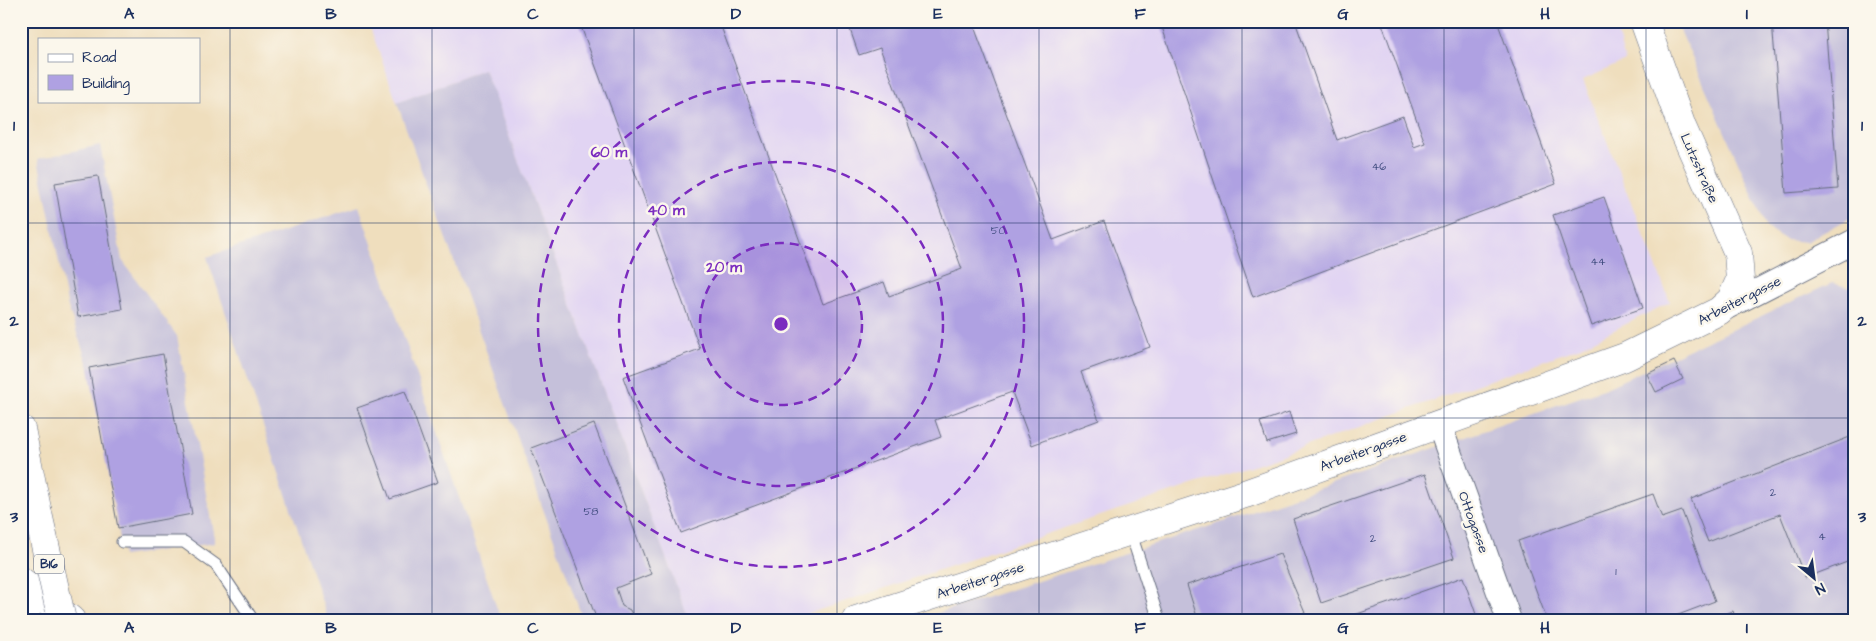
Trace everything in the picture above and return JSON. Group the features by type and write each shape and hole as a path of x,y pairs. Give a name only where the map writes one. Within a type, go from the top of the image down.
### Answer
{"main road":[{"name":"Lutzstraße","path":"1644,21 1682,127 1738,253 1740,280 1731,300 1719,311"},
{"name":"Arbeitergasse","path":"856,620 1245,494 1625,357 1719,311"},
{"name":"B16","path":"21,429 62,620"},
{"path":"21,581 71,620"},
{"path":"21,592 27,620"}],"street":[{"name":"Arbeitergasse","path":"1719,311 1854,245"},
{"name":"Ottogasse","path":"1439,424 1509,620"}],"lane":[{"path":"1130,531 1159,620"},
{"path":"122,542 184,542 216,564 253,620"}],"shaded area":[{"path":"368,21 1614,21 1625,61 1583,80 1670,302 1578,348 1276,457 789,620 689,620 484,69 397,103"},
{"path":"1676,21 1855,21 1855,215 1806,242 1786,240 1767,228"},
{"path":"484,69 689,620 583,620 397,103"},
{"path":"100,145 122,260 177,336 215,543 123,556 89,368 68,307 38,159"},
{"path":"359,206 501,620 328,620 207,257"},
{"path":"1832,283 1851,288 1855,299 1855,620 916,620 1223,522 1606,388"}],"building":[{"path":"579,21 719,21 823,304 884,282 889,296 962,269 880,48 859,55 847,21 972,21 1053,240 1104,221 1150,347 1081,372 1099,420 1032,445 1012,392 935,420 941,437 681,533 623,377 700,349"},
{"path":"1160,21 1295,21 1337,140 1403,116 1414,147 1425,143 1381,21 1497,21 1556,184 1253,297"},
{"path":"1772,21 1825,21 1838,189 1786,193"},
{"path":"98,176 122,309 78,317 55,183"},
{"path":"1604,197 1643,308 1591,326 1553,215"},
{"path":"163,354 192,514 118,528 89,368"},
{"path":"1674,361 1683,379 1656,392 1647,374"},
{"path":"405,391 438,482 390,499 357,408"},
{"path":"1289,412 1296,434 1267,443 1260,422"},
{"path":"594,424 651,574 616,588 622,606 630,610 634,620 597,620 531,448"},
{"path":"1855,435 1855,559 1805,578 1780,514 1708,542 1691,499"},
{"path":"1425,474 1454,558 1321,603 1293,519"},
{"path":"1653,494 1662,518 1682,511 1715,601 1665,620 1547,620 1518,541"},
{"path":"1280,554 1305,613 1287,620 1198,620 1187,585"},
{"path":"1463,577 1478,620 1343,620 1343,619"},
{"path":"1733,611 1736,620 1709,620"}]}
